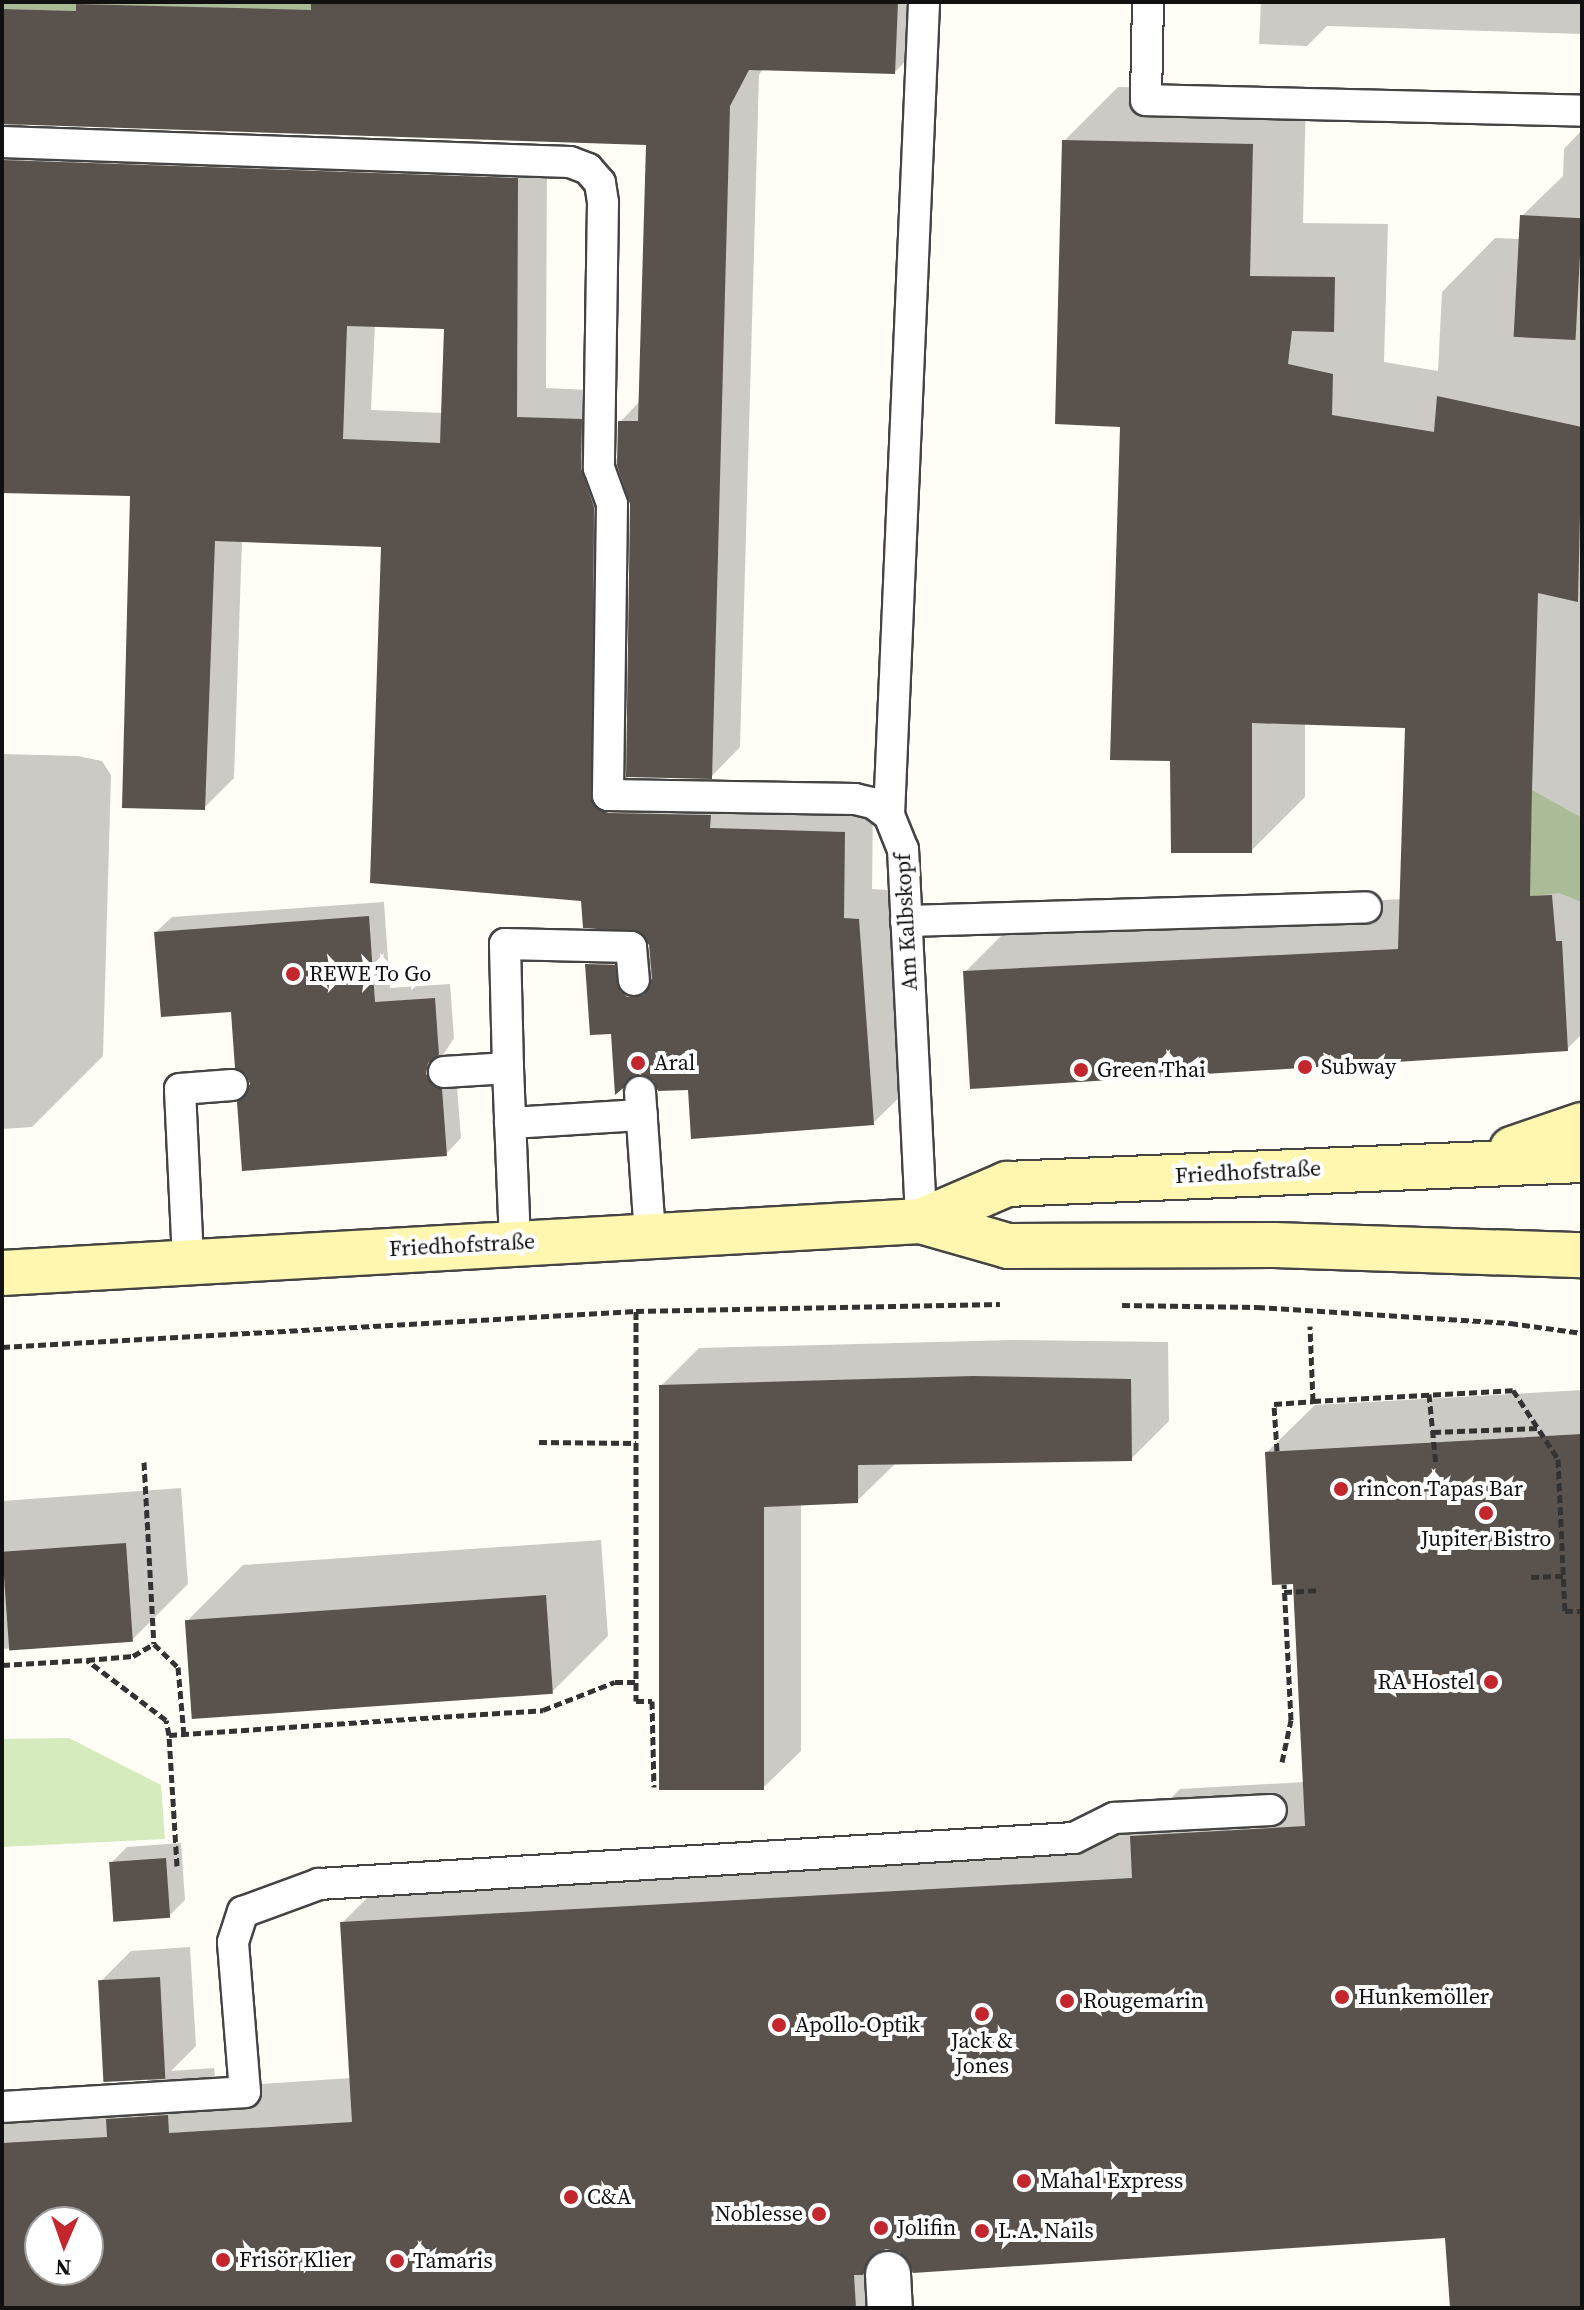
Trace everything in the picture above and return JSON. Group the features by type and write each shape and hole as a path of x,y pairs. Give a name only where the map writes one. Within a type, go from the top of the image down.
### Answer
{"main road":[{"path":"1478,1161 1582,1125"},
{"name":"Friedhofstraße","path":"921,1221 1007,1184 1478,1161 1582,1160"},
{"name":"Friedhofstraße","path":"2,1273 515,1241 921,1221 1008,1246 1274,1245 1582,1255"}],"lane":[{"path":"889,815 924,2"},
{"path":"1148,2 1146,100 1582,111"},
{"path":"2,142 570,162 588,169 600,183 603,203 599,468 612,504 608,795 855,799 873,803 889,815"},
{"name":"Am Kalbskopf","path":"889,815 903,849 921,1221"},
{"path":"906,921 1366,907"},
{"path":"515,1241 505,944 631,947 634,980"},
{"path":"444,1072 508,1068"},
{"path":"188,1260 180,1089 232,1085"},
{"path":"510,1123 641,1104 650,1234"},
{"path":"2,2107 245,2092 233,1942 243,1912 319,1884 1074,1838 1114,1818 1271,1810"}],"path":[{"path":"2,1347 636,1311 1009,1304"},
{"path":"1117,1305 1257,1307 1510,1323 1582,1333"},
{"path":"636,1311 636,1701 652,1701 654,1787"},
{"path":"1310,1326 1313,1401"},
{"path":"1277,1451 1274,1404 1513,1390 1558,1459 1565,1611 1582,1611"},
{"path":"1429,1394 1436,1465"},
{"path":"1433,1432 1538,1428"},
{"path":"539,1442 636,1443"},
{"path":"144,1462 154,1644 178,1667 184,1735"},
{"path":"1531,1577 1564,1576"},
{"path":"1271,1810 1291,1720 1284,1588 1319,1590"},
{"path":"2,1665 133,1656 154,1644"},
{"path":"87,1660 166,1720 177,1866"},
{"path":"169,1735 543,1710 615,1682 636,1682"}],"green space":[{"path":"2,2 311,2 311,11 77,4 76,11 2,9"},
{"path":"1532,790 1582,818 1582,902 1559,893 1515,898 1530,889"},
{"path":"69,1738 161,1785 165,1839 2,1847 2,1739"}],"building":[{"path":"311,2 898,2 895,74 749,70 730,106 712,779 626,777 630,504 617,465 618,421 638,421 646,145 2,124 2,9 76,11 76,4 311,10"},
{"path":"1062,140 1253,144 1250,276 1335,277 1334,332 1292,331 1288,364 1333,374 1332,415 1434,432 1437,396 1582,427 1578,602 1538,593 1532,790 1530,896 1552,895 1556,941 1562,941 1568,1051 970,1089 963,971 1398,949 1405,728 1252,723 1252,853 1171,853 1170,761 1110,760 1120,427 1055,424"},
{"path":"2,160 518,178 517,417 582,419 581,468 594,507 592,803 608,813 711,815 710,828 845,832 844,918 859,919 874,1125 691,1139 688,1090 658,1091 654,1081 640,1074 615,1095 611,1034 590,1035 585,964 615,965 620,991 627,997 644,995 652,978 649,945 640,932 583,928 581,901 370,883 381,547 215,541 205,810 122,808 130,496 2,493","holes":["347,326 444,329 440,443 343,439"]},
{"path":"1520,215 1582,218 1576,340 1514,337"},
{"path":"369,916 375,1002 435,998 439,1055 428,1063 426,1074 442,1089 447,1156 242,1171 237,1102 250,1084 246,1074 235,1068 231,1012 161,1017 154,932"},
{"path":"973,1376 1131,1379 1132,1461 858,1465 858,1503 764,1507 764,1790 659,1790 659,1385"},
{"path":"1582,1434 1582,2308 1450,2308 1445,2238 913,2273 900,2252 886,2249 874,2254 863,2275 854,2275 856,2308 2,2308 2,2143 107,2137 106,2119 168,2115 169,2133 352,2122 340,1922 1132,1878 1130,1836 1305,1826 1293,1584 1272,1585 1265,1452"},
{"path":"126,1543 133,1642 9,1650 2,1552"},
{"path":"546,1595 553,1694 192,1719 185,1620"},
{"path":"166,1858 170,1918 113,1922 109,1862"},
{"path":"160,1977 165,2079 103,2082 98,1980"}],"place":[{"name":"REWE To Go","path":"293,974"},
{"name":"Aral","path":"638,1063"},
{"name":"Subway","path":"1305,1067"},
{"name":"Green Thai","path":"1081,1070"},
{"name":"rincon Tapas Bar","path":"1341,1489"},
{"name":"Jupiter Bistro","path":"1486,1513"},
{"name":"RA Hostel","path":"1491,1682"},
{"name":"Hunkemöller","path":"1342,1997"},
{"name":"Rougemarin","path":"1067,2001"},
{"name":"Jack & Jones","path":"982,2014"},
{"name":"Apollo-Optik","path":"779,2025"},
{"name":"Mahal Express","path":"1024,2181"},
{"name":"C&A","path":"571,2197"},
{"name":"Noblesse","path":"819,2214"},
{"name":"Jolifin","path":"881,2228"},
{"name":"L.A. Nails","path":"982,2231"},
{"name":"Frisör Klier","path":"223,2260"},
{"name":"Tamaris","path":"397,2261"}]}
